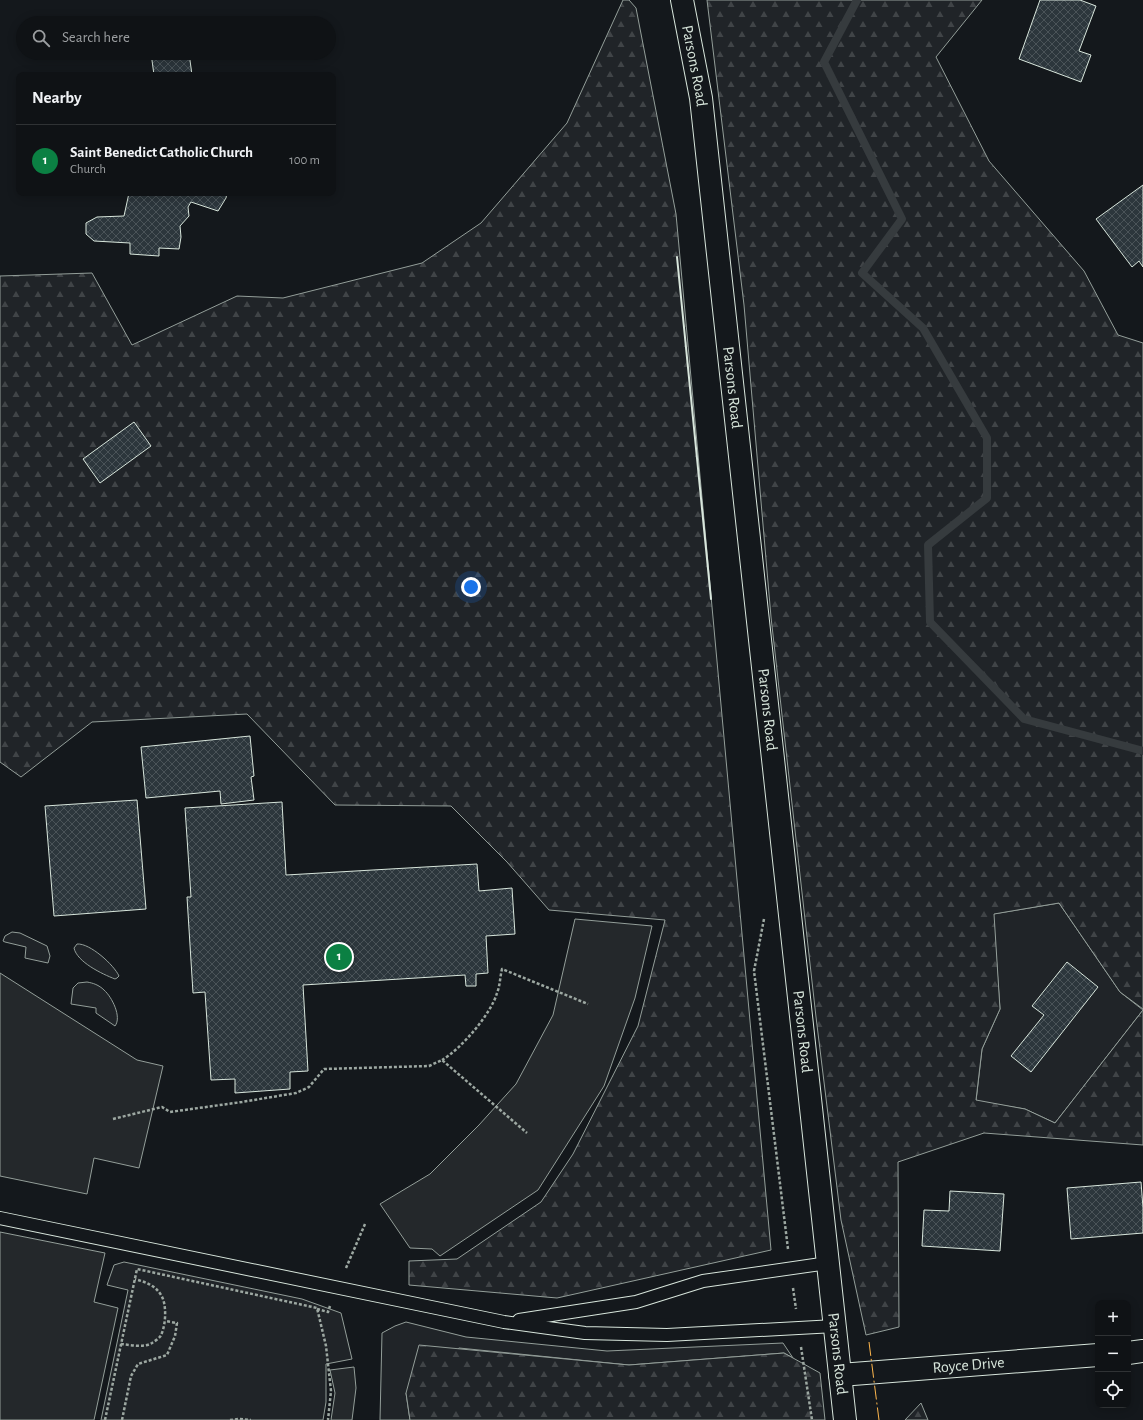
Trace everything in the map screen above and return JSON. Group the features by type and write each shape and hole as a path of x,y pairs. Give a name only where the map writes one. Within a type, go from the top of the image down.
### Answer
{"street":[{"name":"Parsons Road","path":"682,0 701,98 845,1420"},
{"path":"1131,1353 1143,1351"},
{"name":"Royce Drive","path":"840,1375 1095,1355"}],"lane":[{"path":"0,1218 504,1322 585,1333 667,1335 835,1326"},
{"path":"504,1322 636,1302 702,1281 828,1263"}],"path":[{"path":"113,1119 162,1108 170,1112 296,1093 309,1087 324,1069 429,1066 450,1055 467,1039 485,1015 497,994 502,969 588,1004"},
{"path":"442,1060 527,1132"},
{"path":"105,1420 136,1269 317,1308 326,1346 331,1390 328,1420"},
{"path":"121,1344 138,1346 151,1344 161,1336 165,1321 165,1310 161,1295 149,1284 134,1280"},
{"path":"122,1420 131,1376 138,1364 168,1355 177,1323 165,1321"},
{"path":"230,1420 251,1420"}],"green space":[{"path":"623,0 629,0 636,8 676,214 771,1250 557,1298 409,1285 409,1261 457,1259 541,1202 573,1154 638,1026 665,920 549,910 507,862 451,806 335,805 247,714 92,722 21,777 0,762 0,276 92,273 132,345 237,296 283,298 422,263 481,223 567,123"},
{"path":"707,0 982,0 936,57 989,161 1084,271 1118,335 1143,343 1143,1009 1120,992 1059,903 994,914 1000,1009 982,1049 976,1100 1025,1109 1055,1123 1143,1010 1143,1145 984,1133 898,1162 899,1327 866,1335 841,1220 816,1017 771,617 744,305"},
{"path":"1059,903 1120,992 1143,1010 1055,1123 1025,1109 976,1101 982,1049 1000,1009 993,914"},
{"path":"12,932 20,933 47,946 50,956 48,963 25,958 26,947 3,941 5,936"},
{"path":"77,944 95,951 112,966 119,976 115,979 97,971 85,963 76,953 74,948"},
{"path":"87,982 100,987 110,997 117,1012 117,1022 115,1026 96,1013 96,1008 71,1004 73,988 78,983"},
{"path":"124,1262 302,1299 341,1313 352,1359 326,1364 326,1402 323,1420 101,1420 128,1290 107,1285 114,1265"},
{"path":"406,1322 466,1337 607,1351 783,1343 793,1358 784,1353 629,1365 459,1348 406,1393 410,1420 380,1420 382,1333"},
{"path":"419,1345 629,1365 784,1353 820,1373 825,1420 410,1420 406,1393"},
{"path":"921,1403 928,1420 905,1420"}],"shaded area":[{"path":"575,919 652,926 635,998 604,1086 538,1190 440,1256 432,1249 410,1248 380,1204 430,1174 479,1125 516,1084 553,1015"},
{"path":"0,973 137,1060 163,1066 139,1168 94,1158 87,1194 0,1176"},
{"path":"0,1232 105,1253 94,1302 118,1308 94,1420 0,1420"},
{"path":"354,1367 356,1388 352,1420 331,1420 335,1393 330,1370"}],"building":[{"path":"1040,0 1080,0 1096,6 1079,51 1091,55 1081,82 1019,59"},
{"path":"152,60 190,60 192,72 154,72"},
{"path":"1143,185 1143,267 1139,261 1132,267 1096,219"},
{"path":"128,196 226,196 218,211 191,202 188,207 189,216 180,226 181,237 179,249 159,248 159,256 130,254 130,243 94,241 86,234 86,223 97,217 124,216"},
{"path":"134,422 151,446 100,483 83,459"},
{"path":"250,736 254,776 251,777 254,800 221,804 220,791 146,798 141,747"},
{"path":"137,800 146,909 54,916 45,806"},
{"path":"282,802 286,875 477,864 479,891 512,888 515,934 486,936 488,973 476,974 476,986 466,986 465,975 303,985 308,1071 290,1072 290,1089 235,1093 235,1079 211,1080 205,992 193,993 187,897 191,897 185,808"},
{"path":"1067,962 1098,987 1031,1072 1011,1056 1044,1015 1032,1006"},
{"path":"1141,1182 1143,1233 1071,1239 1067,1188"},
{"path":"950,1191 1004,1194 1000,1251 922,1246 924,1210 949,1211"}],"waterway":[{"path":"857,0 824,62 902,219 862,273 923,328 987,438 987,498 928,545 930,622 1024,719 1143,751"}],"wall":[{"path":"677,257 711,599"}],"power":[{"path":"869,1342 879,1420"}],"place":[{"name":"Saint Benedict Catholic Church","path":"339,957"}]}
